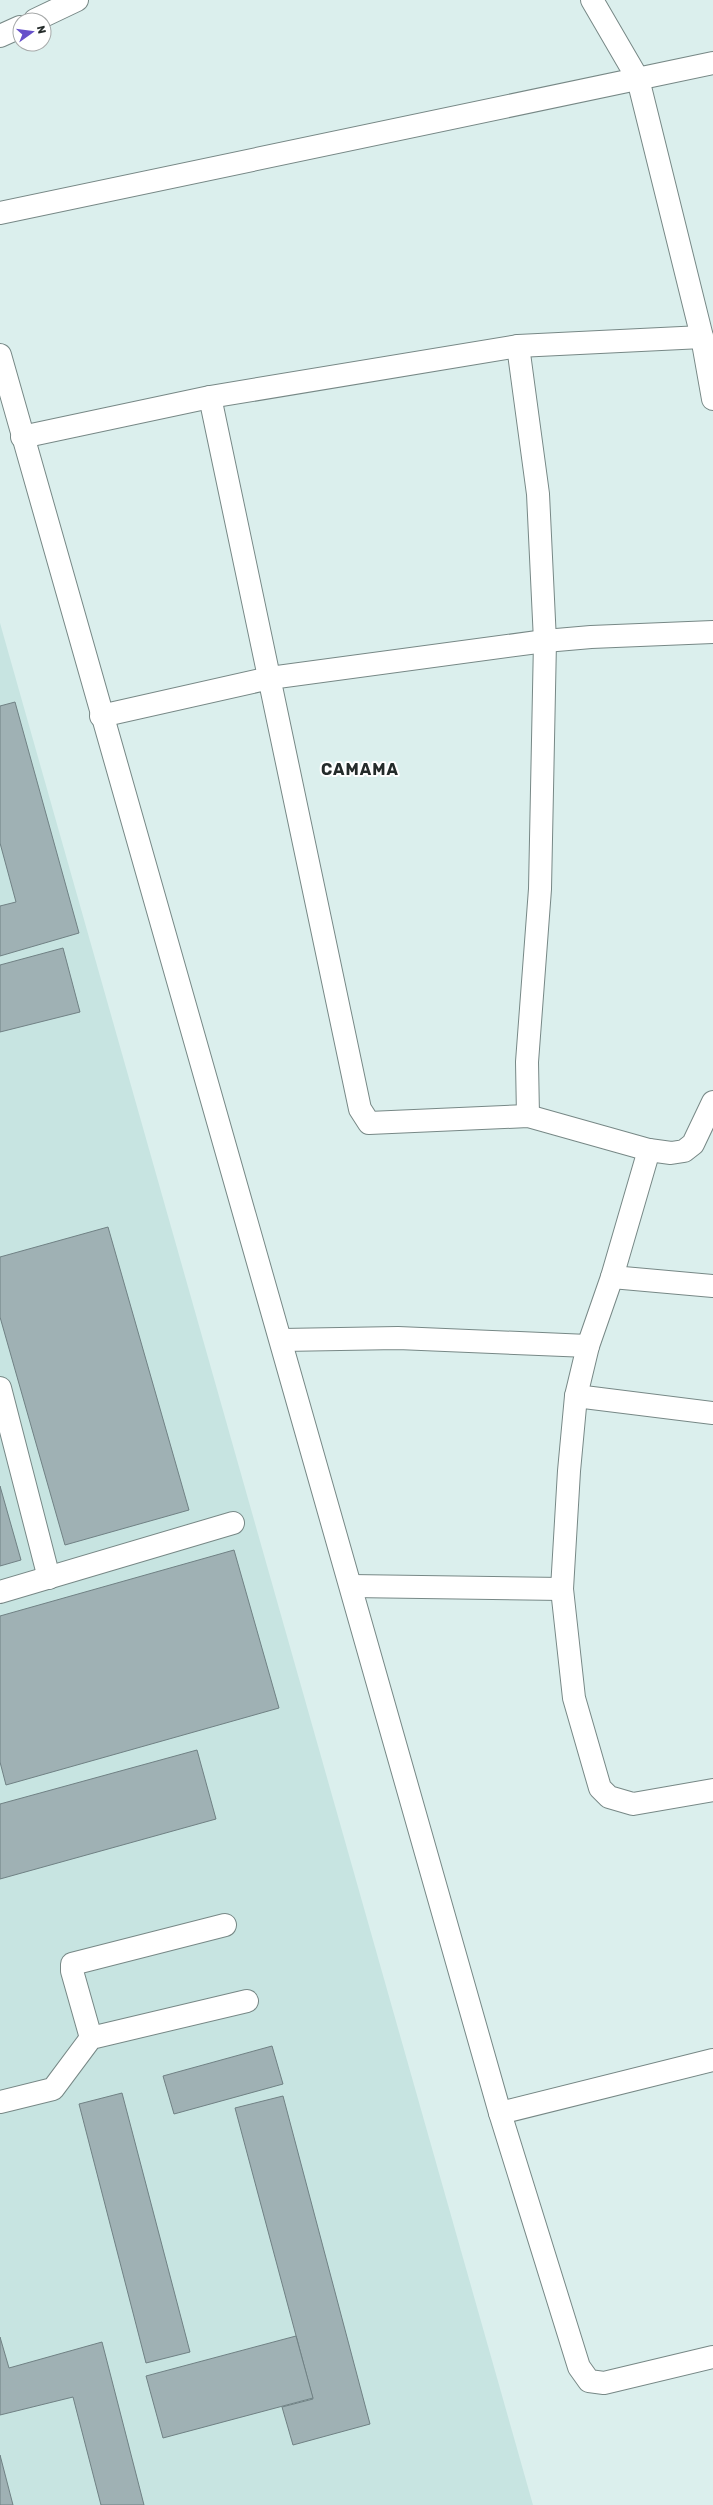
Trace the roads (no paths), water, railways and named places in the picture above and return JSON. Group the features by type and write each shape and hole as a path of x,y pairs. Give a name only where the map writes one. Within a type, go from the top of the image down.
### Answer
{"street":[{"path":"52,12 77,0"},
{"path":"592,0 638,79 702,337 713,399"},
{"path":"0,36 12,31"},
{"path":"0,213 713,63"},
{"path":"22,437 210,397 518,346 702,337"},
{"path":"518,346 538,494 545,641 540,889 527,1062 528,1116"},
{"path":"0,355 101,716 282,1340 500,2113 579,2367 589,2381 604,2383 713,2357"},
{"path":"210,397 360,1109 369,1123 528,1116 649,1150 671,1153 684,1151 693,1144 713,1102"},
{"path":"101,716 270,678 545,641 591,637 713,632"},
{"path":"649,1150 612,1276 588,1346 576,1396 562,1589 574,1698 600,1788 609,1797 633,1804 713,1790"},
{"path":"612,1276 713,1286"},
{"path":"282,1340 398,1338 588,1346"},
{"path":"0,1388 49,1578"},
{"path":"576,1396 713,1413"},
{"path":"0,1592 233,1523"},
{"path":"351,1586 562,1589"},
{"path":"91,2038 72,1971 72,1964 225,1926"},
{"path":"0,2102 53,2089 91,2038 247,2001"},
{"path":"500,2113 713,2060"}],"district":[{"name":"CAMAMA","path":"360,769"}]}
